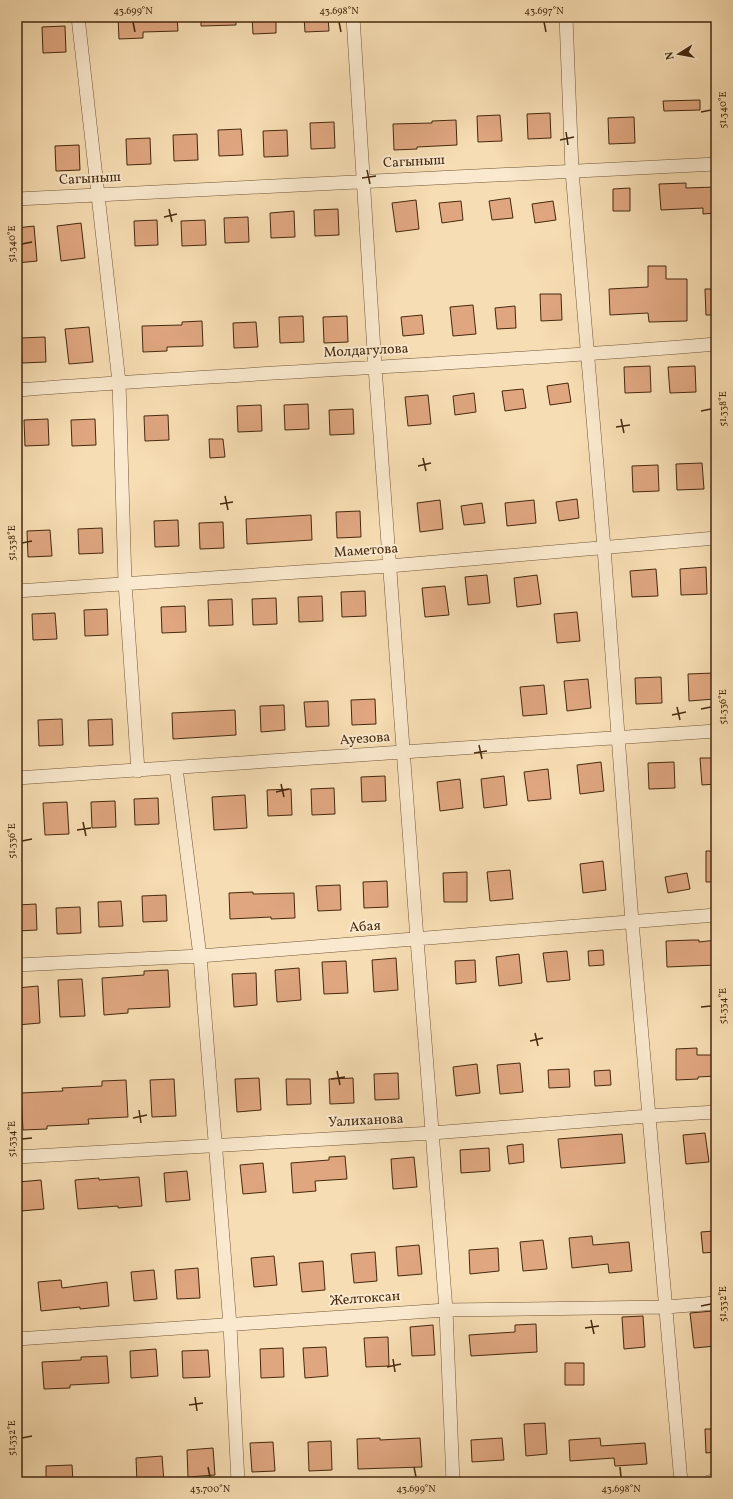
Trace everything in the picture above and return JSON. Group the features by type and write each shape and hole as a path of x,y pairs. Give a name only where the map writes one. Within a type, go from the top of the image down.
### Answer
{"street":[{"path":"78,17 119,382 125,583 138,770"},
{"path":"353,17 375,367 446,1310 453,1482"},
{"path":"566,17 572,171 604,548 632,922 681,1482"},
{"name":"Сагыныш","path":"17,199 716,164"},
{"name":"Молдагулова","path":"17,390 119,382 587,355 716,344"},
{"name":"Маметова","path":"17,591 390,566 716,538"},
{"name":"Ауезова","path":"17,778 716,731"},
{"path":"176,768 200,956 214,1146 230,1325 238,1482"},
{"name":"Абая","path":"17,965 200,956 716,915"},
{"name":"Уалиханова","path":"17,1158 432,1133 716,1112"},
{"name":"Желтоксан","path":"17,1339 446,1310 666,1307 716,1303"},
{"path":"709,1482 716,1481"}],"building":[{"path":"118,17 177,17 178,31 143,32 143,38 119,39"},
{"path":"201,17 236,17 236,25 201,26"},
{"path":"252,17 276,17 276,33 253,34"},
{"path":"304,17 328,17 329,31 305,32"},
{"path":"65,26 66,52 43,53 42,27"},
{"path":"700,100 700,110 664,111 663,101"},
{"path":"550,113 551,138 528,139 527,114"},
{"path":"500,115 502,141 478,142 477,116"},
{"path":"634,117 635,143 609,144 608,118"},
{"path":"456,120 457,145 394,150 393,124 432,123 432,121"},
{"path":"334,122 335,148 311,149 310,123"},
{"path":"241,129 243,155 219,156 218,130"},
{"path":"287,130 288,156 264,157 263,131"},
{"path":"197,134 198,160 174,161 173,135"},
{"path":"150,138 151,164 127,165 126,139"},
{"path":"79,145 80,170 56,171 55,146"},
{"path":"686,183 686,188 716,187 716,213 703,214 703,208 661,210 659,184"},
{"path":"630,188 630,211 613,211 613,189"},
{"path":"510,198 513,218 492,220 489,201"},
{"path":"416,200 419,229 396,232 392,203"},
{"path":"461,201 463,220 442,223 439,203"},
{"path":"553,201 556,220 535,223 532,204"},
{"path":"338,209 339,235 315,236 314,210"},
{"path":"294,211 295,237 271,238 270,213"},
{"path":"248,217 249,242 225,243 224,218"},
{"path":"157,220 158,245 135,246 134,221"},
{"path":"205,220 206,245 182,246 181,221"},
{"path":"81,223 85,258 61,261 57,226"},
{"path":"34,226 37,261 17,263 17,228"},
{"path":"648,266 666,266 666,279 687,279 687,321 649,322 648,313 610,315 609,289 648,287"},
{"path":"705,289 716,289 716,315 706,315"},
{"path":"540,294 561,294 562,320 541,321"},
{"path":"473,305 476,334 453,336 450,307"},
{"path":"515,306 516,328 497,329 495,308"},
{"path":"422,315 424,334 403,336 401,317"},
{"path":"303,316 304,342 280,343 279,317"},
{"path":"347,316 348,342 324,343 323,317"},
{"path":"202,321 203,346 167,347 167,351 143,352 142,326 182,325 182,322"},
{"path":"256,322 258,347 234,348 233,323"},
{"path":"89,327 93,362 69,364 65,329"},
{"path":"45,337 46,362 22,363 21,338"},
{"path":"650,366 651,392 625,393 624,367"},
{"path":"695,366 696,392 670,393 668,367"},
{"path":"568,383 571,402 550,405 547,386"},
{"path":"523,389 526,408 505,411 502,391"},
{"path":"474,393 476,412 455,415 453,396"},
{"path":"428,395 431,424 408,426 405,397"},
{"path":"308,404 309,429 285,430 284,405"},
{"path":"261,405 262,431 238,432 237,406"},
{"path":"353,409 354,434 330,435 329,410"},
{"path":"168,415 169,440 145,441 144,416"},
{"path":"48,419 49,445 25,446 24,420"},
{"path":"95,419 96,445 72,446 71,420"},
{"path":"209,439 223,439 225,457 210,458"},
{"path":"702,463 704,489 677,490 676,464"},
{"path":"658,465 659,491 633,492 632,466"},
{"path":"577,499 579,518 559,521 556,502"},
{"path":"440,500 443,529 420,532 417,503"},
{"path":"534,500 536,523 507,526 505,503"},
{"path":"482,503 485,523 464,525 461,506"},
{"path":"360,511 361,537 337,538 336,512"},
{"path":"311,515 312,540 247,544 246,519"},
{"path":"178,520 179,546 155,547 154,521"},
{"path":"223,522 224,548 200,549 199,523"},
{"path":"102,528 103,553 79,554 78,529"},
{"path":"50,530 52,556 28,557 27,531"},
{"path":"706,567 707,594 681,595 680,569"},
{"path":"656,569 658,596 632,597 630,571"},
{"path":"487,575 490,603 468,605 465,577"},
{"path":"537,575 541,604 517,607 514,578"},
{"path":"445,586 449,615 425,617 422,588"},
{"path":"365,591 366,616 342,617 341,592"},
{"path":"322,596 323,621 299,622 298,597"},
{"path":"276,598 277,624 253,625 252,599"},
{"path":"232,599 233,625 209,626 208,600"},
{"path":"185,606 186,632 162,633 161,607"},
{"path":"107,609 108,635 85,636 84,610"},
{"path":"577,612 580,641 557,643 554,614"},
{"path":"55,613 57,639 33,640 32,614"},
{"path":"714,673 715,699 689,701 688,674"},
{"path":"661,677 662,703 636,704 635,678"},
{"path":"588,679 591,708 567,711 564,681"},
{"path":"544,685 547,714 523,716 520,687"},
{"path":"375,699 376,724 352,725 351,700"},
{"path":"328,701 329,726 306,727 304,702"},
{"path":"284,705 285,730 261,732 260,706"},
{"path":"235,710 236,735 173,739 172,713"},
{"path":"62,719 63,745 39,746 38,720"},
{"path":"112,719 113,745 89,746 88,720"},
{"path":"700,758 716,758 716,784 702,785"},
{"path":"601,762 604,791 580,794 577,765"},
{"path":"674,762 675,788 649,789 648,763"},
{"path":"548,769 551,799 528,801 524,772"},
{"path":"385,776 386,801 362,802 361,777"},
{"path":"504,776 507,805 484,808 481,779"},
{"path":"460,779 463,808 440,811 437,782"},
{"path":"334,788 335,814 312,815 311,789"},
{"path":"291,789 292,815 268,816 267,790"},
{"path":"245,795 247,828 214,830 212,797"},
{"path":"158,798 159,824 135,825 134,799"},
{"path":"115,801 116,827 92,828 91,802"},
{"path":"67,802 69,834 45,835 43,803"},
{"path":"706,851 716,851 716,882 706,882"},
{"path":"603,861 606,890 583,893 580,864"},
{"path":"510,870 513,899 490,901 487,872"},
{"path":"467,872 467,902 444,902 443,873"},
{"path":"687,873 690,889 668,893 665,877"},
{"path":"387,881 388,907 364,908 363,882"},
{"path":"340,885 341,910 318,911 316,886"},
{"path":"253,892 253,894 294,893 295,918 271,919 271,917 230,919 229,893"},
{"path":"166,895 167,921 143,922 142,896"},
{"path":"121,901 123,926 99,927 98,902"},
{"path":"36,904 37,930 17,931 17,905"},
{"path":"80,907 81,933 57,934 56,908"},
{"path":"699,940 699,942 716,940 716,965 667,967 666,941"},
{"path":"603,950 604,965 589,966 588,951"},
{"path":"567,951 570,980 547,982 543,953"},
{"path":"519,954 522,983 499,986 496,957"},
{"path":"396,958 398,990 374,992 372,960"},
{"path":"475,960 476,982 456,984 455,961"},
{"path":"346,961 348,993 324,994 322,962"},
{"path":"299,968 301,1000 277,1002 275,970"},
{"path":"168,970 170,1007 128,1009 128,1013 104,1015 102,978 144,975 144,971"},
{"path":"256,973 257,1005 234,1007 232,974"},
{"path":"82,979 85,1016 60,1017 58,980"},
{"path":"38,986 40,1023 17,1025 17,988"},
{"path":"697,1048 697,1055 716,1055 716,1076 676,1080 676,1049"},
{"path":"520,1063 523,1092 500,1094 497,1065"},
{"path":"477,1064 480,1093 456,1096 453,1067"},
{"path":"569,1069 570,1087 549,1088 548,1070"},
{"path":"610,1070 611,1085 595,1086 594,1071"},
{"path":"398,1073 399,1099 375,1100 374,1074"},
{"path":"259,1078 261,1110 237,1112 235,1079"},
{"path":"353,1078 354,1103 330,1104 329,1079"},
{"path":"174,1079 176,1116 152,1117 150,1080"},
{"path":"286,1079 310,1079 311,1104 287,1105"},
{"path":"126,1080 128,1117 88,1119 89,1124 47,1126 47,1129 23,1130 21,1093 63,1091 62,1088 102,1086 102,1081"},
{"path":"705,1133 709,1162 686,1164 683,1135"},
{"path":"622,1134 625,1163 561,1168 558,1139"},
{"path":"523,1144 524,1162 509,1164 507,1146"},
{"path":"489,1148 490,1171 461,1173 460,1150"},
{"path":"345,1156 347,1179 315,1181 316,1191 293,1193 291,1163 329,1160 329,1157"},
{"path":"414,1157 417,1187 393,1189 391,1159"},
{"path":"263,1163 266,1192 243,1194 240,1165"},
{"path":"187,1171 190,1200 166,1202 164,1173"},
{"path":"139,1177 142,1206 78,1209 75,1180"},
{"path":"41,1180 44,1209 21,1211 18,1182"},
{"path":"714,1231 715,1252 703,1253 701,1232"},
{"path":"592,1236 593,1245 629,1242 632,1271 609,1273 608,1264 572,1268 569,1238"},
{"path":"543,1240 547,1269 523,1271 520,1242"},
{"path":"419,1245 422,1274 398,1276 396,1247"},
{"path":"498,1248 499,1271 470,1274 469,1250"},
{"path":"375,1252 377,1281 354,1283 351,1254"},
{"path":"274,1256 277,1285 254,1287 251,1258"},
{"path":"323,1261 325,1290 302,1292 299,1263"},
{"path":"198,1268 200,1298 177,1299 175,1270"},
{"path":"154,1270 157,1299 134,1301 131,1272"},
{"path":"61,1280 62,1288 107,1282 109,1306 41,1311 38,1282"},
{"path":"713,1311 716,1346 694,1348 690,1313"},
{"path":"643,1316 645,1347 624,1349 622,1317"},
{"path":"536,1324 537,1352 471,1356 469,1335 515,1332 515,1325"},
{"path":"433,1325 435,1355 412,1356 410,1327"},
{"path":"388,1337 389,1366 366,1367 364,1338"},
{"path":"326,1347 328,1376 305,1378 303,1348"},
{"path":"283,1348 284,1377 261,1378 260,1349"},
{"path":"156,1349 158,1376 131,1378 130,1351"},
{"path":"208,1350 210,1377 183,1378 182,1351"},
{"path":"107,1356 109,1383 70,1385 70,1388 44,1389 42,1362 81,1360 81,1357"},
{"path":"565,1363 584,1363 584,1385 565,1385"},
{"path":"545,1423 547,1454 526,1456 524,1424"},
{"path":"705,1429 716,1429 716,1452 706,1453"},
{"path":"380,1438 380,1440 420,1438 422,1467 358,1469 357,1439"},
{"path":"502,1438 504,1460 472,1462 471,1440"},
{"path":"600,1438 601,1446 645,1443 647,1464 615,1466 614,1458 570,1461 569,1440"},
{"path":"331,1441 332,1470 309,1471 308,1442"},
{"path":"273,1442 275,1471 252,1472 250,1443"},
{"path":"213,1448 215,1475 188,1477 187,1450"},
{"path":"162,1456 164,1482 137,1482 136,1458"},
{"path":"72,1465 73,1482 46,1482 46,1466"}]}
